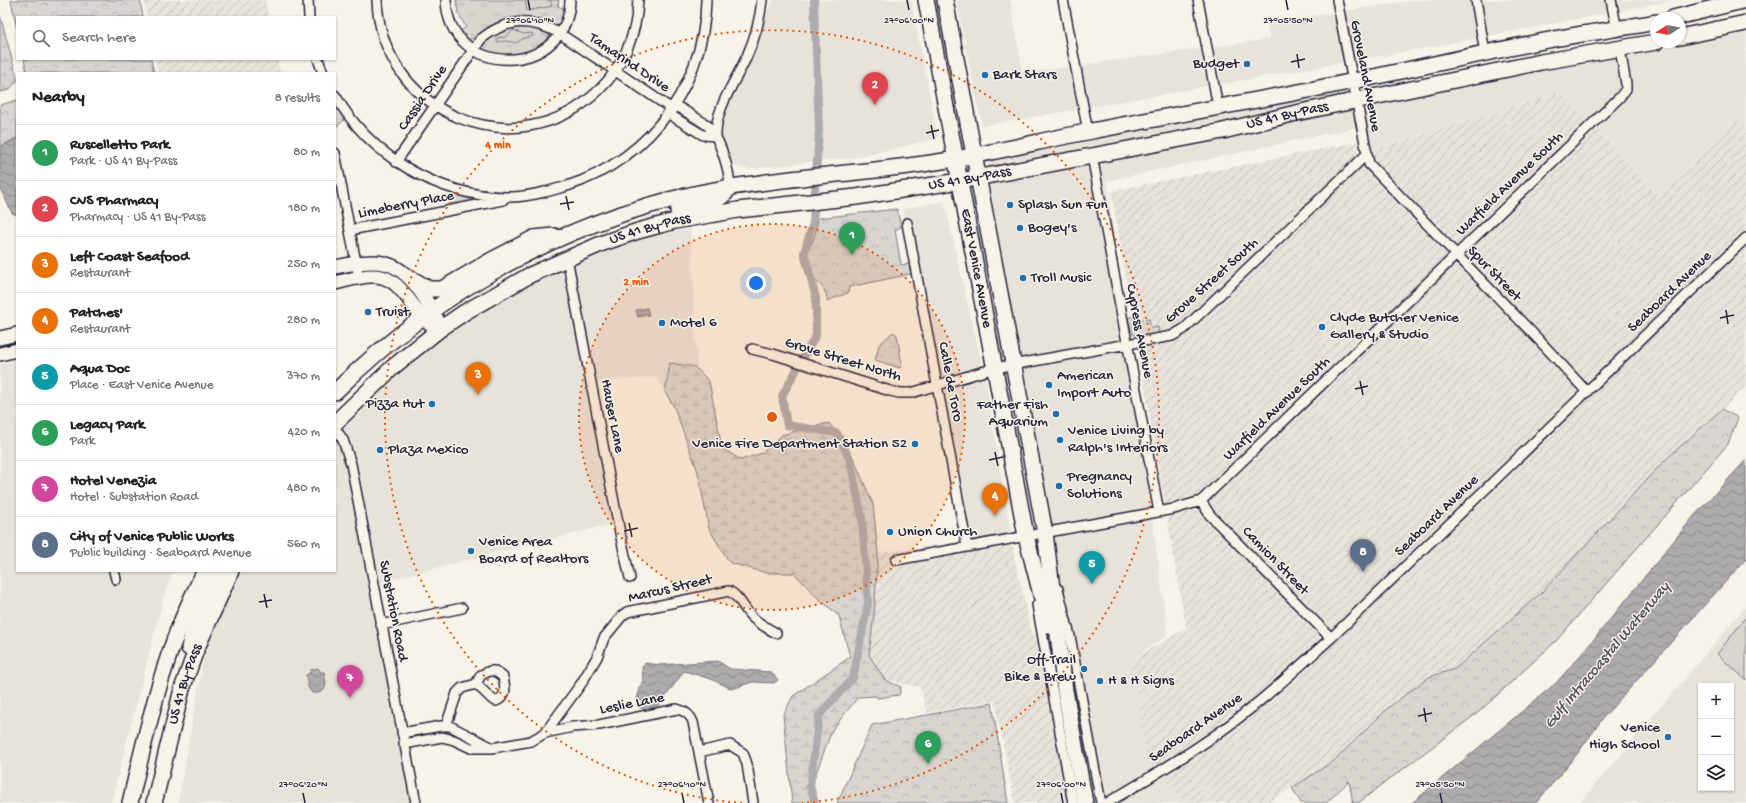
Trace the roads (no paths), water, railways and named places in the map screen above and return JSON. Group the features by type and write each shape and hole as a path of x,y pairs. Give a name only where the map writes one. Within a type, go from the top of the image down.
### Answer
{"main road":[{"name":"East Venice Avenue","path":"926,0 1026,536 1064,687 1085,803"},
{"name":"East Venice Avenue","path":"945,0 1045,533 1064,687"},
{"path":"1686,15 1746,0"},
{"name":"US 41 By-Pass","path":"336,391 373,356 428,314 491,272 524,254 569,234 643,208 683,197 729,188 786,180 823,177 974,156 1088,132 1352,81 1563,37 1617,30 1650,23"},
{"path":"1686,35 1746,23"},
{"name":"US 41 By-Pass","path":"336,422 393,367 440,329 495,294 530,275 567,258 603,243 638,231 693,218 763,206 908,190 979,178 1223,131 1541,62 1650,43"},
{"path":"1356,101 1361,92 1369,88 1470,68 1485,53"},
{"path":"638,231 654,219 714,202 723,196 729,188"},
{"path":"567,258 572,248 579,242 623,224 643,208"},
{"path":"336,267 374,261 384,262 399,268 412,280 429,289 442,289 490,261 534,238 569,234"},
{"path":"336,283 375,276 389,280 428,314 440,329"},
{"path":"412,280 428,314"},
{"path":"0,338 16,334"},
{"path":"0,354 16,350"},
{"name":"US 41 By-Pass","path":"130,803 142,751 170,647 205,572"},
{"path":"185,680 191,635 218,572"},
{"name":"US 41 By-Pass","path":"154,803 185,680 210,616 231,572"},
{"path":"142,751 165,758"}],"street":[{"path":"307,0 309,15"},
{"path":"377,0 381,30 394,62 409,82 434,106 458,118 485,126 514,128 533,126 559,118 575,109 597,92 616,71 631,39 636,19 638,0"},
{"path":"446,0 447,14 451,24 459,36 472,50 496,59 519,59 530,56 542,50 559,33 567,16 570,0"},
{"path":"336,97 352,120 379,148 396,162 425,178 462,191 486,196 522,196 571,185 592,177 612,166 644,142 672,109 687,82 697,56 704,28 706,0"},
{"path":"716,136 716,129 721,110 754,38 762,0"},
{"path":"1063,0 1088,132"},
{"path":"1198,0 1218,107"},
{"name":"Groveland Avenue","path":"1337,0 1366,156"},
{"path":"1476,0 1485,53"},
{"path":"1612,0 1617,30"},
{"name":"Tamarind Drive","path":"472,50 481,39 490,32 511,23 534,23 559,33 672,109 678,107 708,126 716,136 726,165 730,179 729,188"},
{"name":"Warfield Avenue South","path":"896,560 1159,512 1183,507 1201,501 1624,94 1626,84 1620,49"},
{"name":"Cassia Drive","path":"396,162 472,50"},
{"path":"318,60 320,72"},
{"path":"318,60 323,72"},
{"name":"Cypress Avenue","path":"1092,156 1159,512"},
{"name":"Spur Street","path":"1366,156 1371,167 1587,392"},
{"name":"Grove Street South","path":"995,368 1172,336 1184,329 1366,156"},
{"name":"Limeberry Place","path":"336,158 350,230 522,196"},
{"name":"Calle de Toro","path":"906,223 967,546"},
{"path":"350,230 359,278"},
{"name":"Seaboard Avenue","path":"1107,803 1171,765 1217,734 1288,677 1331,638 1746,238"},
{"name":"Hauser Lane","path":"567,258 630,578"},
{"name":"Grove Street North","path":"752,349 899,393 911,393 936,384 995,368"},
{"name":"Substation Road","path":"336,430 342,440 351,464 416,803"},
{"name":"Camion Street","path":"1201,501 1210,515 1331,638"},
{"name":"East Venice Avenue","path":"1045,533 1070,636 1101,803"},
{"name":"East Venice Avenue","path":"1026,536 1043,644 1073,803"},
{"name":"Marcus Street","path":"545,733 581,684 596,657 604,638 627,612 729,591 736,596 752,618 776,633"},
{"path":"381,625 462,608"},
{"path":"446,726 457,693 462,688 476,684"},
{"name":"Leslie Lane","path":"404,744 442,737 449,738 471,748 492,748 530,741 545,733 573,727 599,725 677,709 687,713 691,717 709,803"},
{"path":"402,732 446,726 492,748"},
{"path":"699,752 730,745 743,754 747,764 752,803"}],"water":[{"path":"16,139 16,215 12,213 0,188 0,147"},
{"path":"647,308 649,315 638,317 636,310"},
{"name":"Gulf Intracoastal Waterway","path":"1746,460 1746,559 1603,718 1578,753 1537,802 1412,803 1556,683 1586,649 1694,516"},
{"path":"718,661 730,669 771,672 778,680 774,683 752,682 732,689 711,679 684,671 653,714 637,706 636,702 643,679 642,667 645,663 659,665"},
{"path":"318,668 321,672 324,672 326,684 324,690 318,693 312,693 308,687 306,675 311,672 310,670"}],"waterway":[{"path":"814,0 819,130 813,223 804,253 816,298 816,335 782,396 787,425 837,433 850,460 862,518 868,603 853,678 819,715 810,786 815,803"}],"place":[{"name":"Budget","path":"1247,64"},
{"name":"Bark Stars","path":"985,75"},
{"name":"CVS Pharmacy","path":"875,105"},
{"name":"Splash Sun Fun","path":"1010,205"},
{"name":"Bogey's","path":"1020,228"},
{"name":"Ruscelletto Park","path":"852,255"},
{"name":"Troll Music","path":"1023,278"},
{"name":"Truist","path":"368,312"},
{"name":"Motel 6","path":"662,323"},
{"name":"Clyde Butcher Venice Gallery & Studio","path":"1322,327"},
{"name":"American Import Auto","path":"1049,385"},
{"name":"Left Coast Seafood","path":"478,395"},
{"name":"Pizza Hut","path":"432,404"},
{"name":"Father Fish Aquarium","path":"1056,414"},
{"name":"Venice Living by Ralph's Interiors","path":"1060,440"},
{"name":"Venice Fire Department Station 52","path":"915,444"},
{"name":"Plaza Mexico","path":"380,450"},
{"name":"Pregnancy Solutions","path":"1059,486"},
{"name":"Patches'","path":"995,516"},
{"name":"Union Church","path":"890,532"},
{"name":"Venice Area Board of Realtors","path":"471,551"},
{"name":"City of Venice Public Works","path":"1363,572"},
{"name":"Aqua Doc","path":"1092,584"},
{"name":"Off-Trail Bike & Brew","path":"1084,669"},
{"name":"H & H Signs","path":"1100,681"},
{"name":"Hotel Venezia","path":"350,698"},
{"name":"Venice High School","path":"1668,737"},
{"name":"Legacy Park","path":"928,764"}]}
